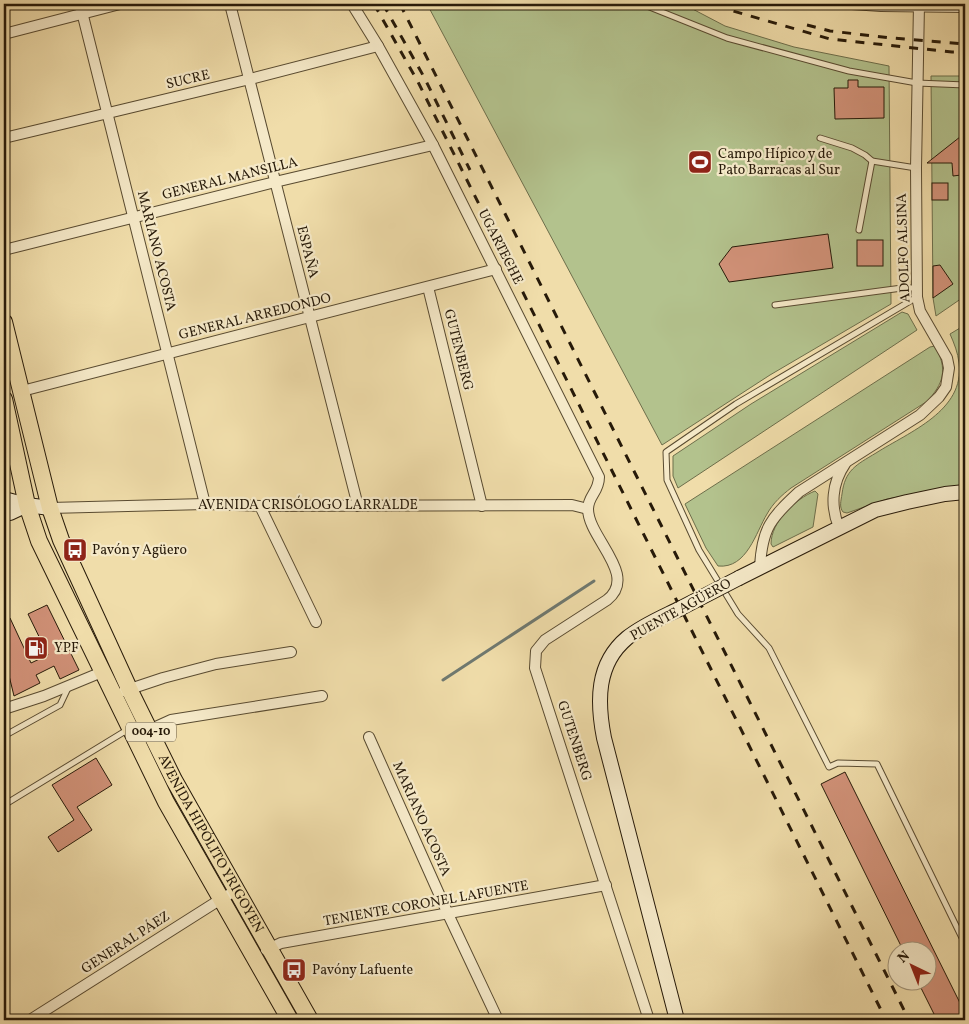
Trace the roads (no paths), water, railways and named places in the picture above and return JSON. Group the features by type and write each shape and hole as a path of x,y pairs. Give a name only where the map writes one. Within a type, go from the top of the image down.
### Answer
{"main road":[{"name":"AVENIDA HIPÓLITO YRIGOYEN","path":"4,322 50,508 61,540 174,780 310,1020"},
{"name":"AVENIDA HIPÓLITO YRIGOYEN","path":"4,399 28,505 39,541 162,795 290,1020"}],"street":[{"path":"4,34 82,9 120,4"},
{"name":"ESPAÑA","path":"230,4 358,506"},
{"name":"UGARTECHE","path":"352,4 378,46 433,145 599,477 599,486 589,500 588,509"},
{"path":"852,4 965,8"},
{"name":"ADOLFO ALSINA","path":"760,567 761,545 771,522 783,507 799,492 920,414 939,397 946,387 950,368 948,358 920,311 916,292 916,168 920,5"},
{"name":"MARIANO ACOSTA","path":"82,9 205,504"},
{"name":"SUCRE","path":"4,138 378,46"},
{"name":"GENERAL MANSILLA","path":"4,250 275,182 433,145"},
{"name":"GENERAL ARREDONDO","path":"22,391 496,269"},
{"name":"GUTENBERG","path":"428,287 482,506"},
{"path":"839,527 835,518 834,491 840,472 846,463"},
{"name":"PUENTE AGÜERO","path":"677,1020 600,720 600,684 616,650 627,638 645,626 875,510 945,494 965,492"},
{"name":"AVENIDA CRISÓLOGO LARRALDE","path":"4,499 50,508 205,504 260,506 572,505 588,509"},
{"path":"4,513 10,513 28,505"},
{"path":"260,506 316,622"},
{"name":"GUTENBERG","path":"588,509 589,516 618,574 617,587 614,594 607,600 545,640 536,651 535,668 649,1020"},
{"path":"114,694 162,678 216,664 291,652"},
{"path":"4,709 102,672"},
{"path":"149,730 171,720 322,696"},
{"name":"MARIANO ACOSTA","path":"370,736 448,914 498,1020"},
{"name":"TENIENTE CORONEL LAFUENTE","path":"254,957 281,943 606,886"},
{"name":"GENERAL PÁEZ","path":"30,1020 221,898 237,890"}],"lane":[{"path":"642,4 726,38 849,71 918,83 965,85"},
{"path":"820,138 852,148 872,161 916,168"},
{"path":"860,230 872,161"},
{"path":"775,305 916,292"},
{"path":"916,292 736,404 666,452 667,480 699,550 738,614 769,648 829,767 838,763 877,764 965,944"},
{"path":"4,736 60,705 69,686"},
{"path":"4,805 130,728"}],"waterway":[{"path":"443,680 594,581"}],"railway":[{"path":"374,4 418,82 886,1020"},
{"path":"383,4 424,77 470,170"},
{"path":"400,4 909,1020"},
{"path":"717,4 733,11 830,39 965,52"},
{"path":"807,25 830,31 965,44"}],"place":[{"name":"Campo Hípico y de Pato Barracas al Sur","path":"700,162"},
{"name":"Pavón y Agüero","path":"75,550"},
{"name":"YPF","path":"36,648"},
{"name":"Pavóny Lafuente","path":"294,970"}]}
